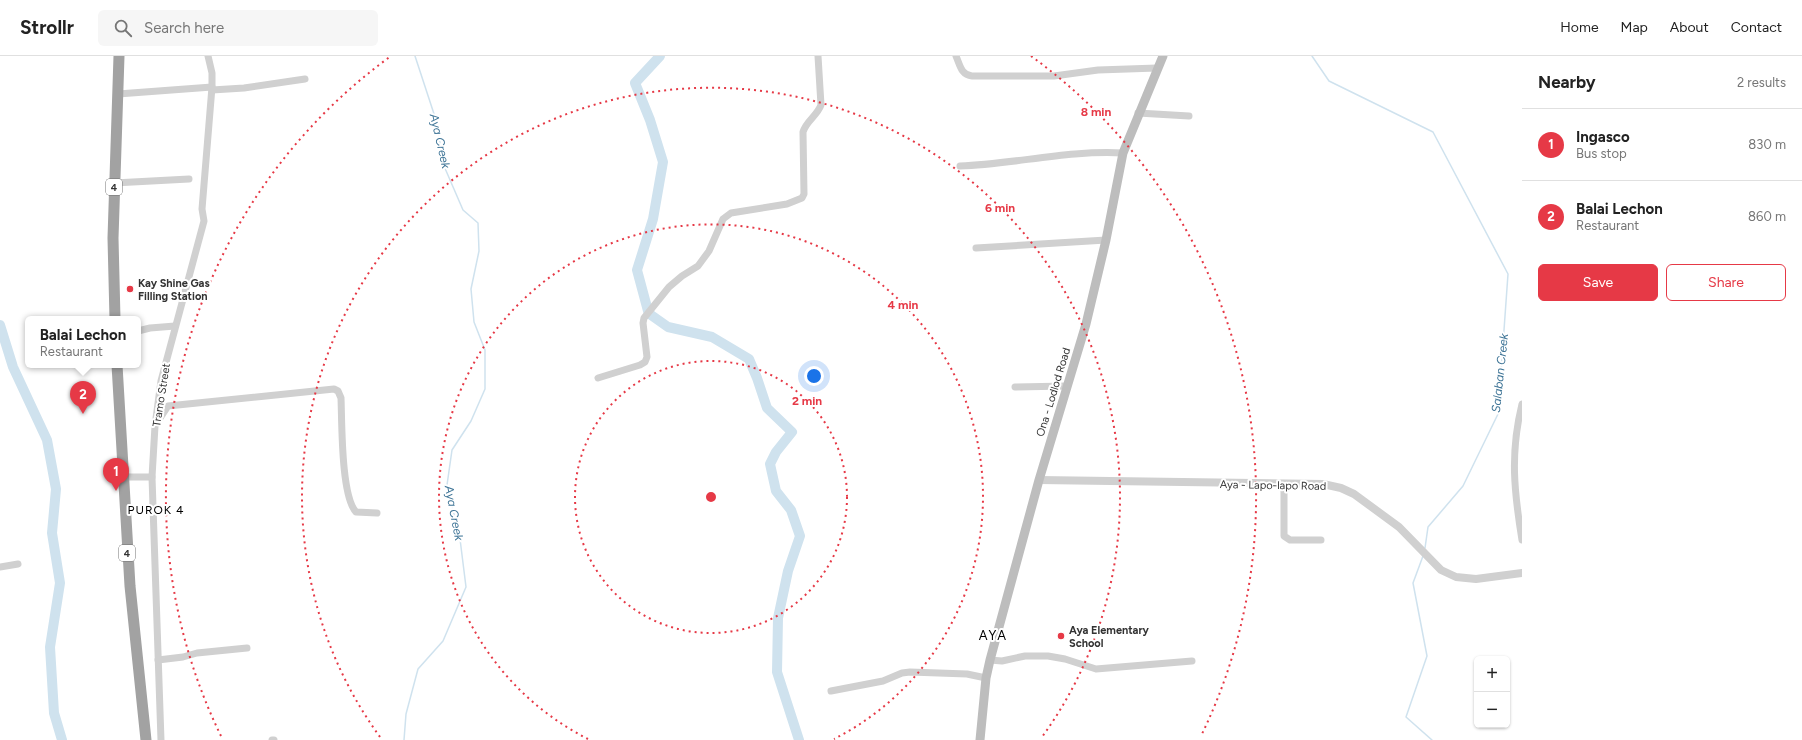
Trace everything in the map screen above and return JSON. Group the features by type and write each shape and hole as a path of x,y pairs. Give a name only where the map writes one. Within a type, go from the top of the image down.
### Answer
{"highway":[{"name":"4","path":"115,316 113,238 119,56"},
{"name":"4","path":"117,368 130,586 146,740"}],"main road":[{"name":"Ona - Lodlod Road","path":"980,740 986,678 990,660 1039,480 1086,324 1106,240 1123,153 1138,113 1163,56"}],"street":[{"name":"Tramo Street","path":"161,740 152,476 155,426 161,381 204,221 202,209 212,89 212,73 208,56"},
{"path":"598,378 640,366 645,362 647,357 643,323 644,318 668,287 698,266 709,251 723,220 731,213 787,204 802,198 804,194 803,132 807,124 819,111 821,105 818,56"},
{"path":"956,56 963,72 966,75 972,76 1054,76 1098,70 1158,68"},
{"path":"118,94 244,88 305,79"},
{"path":"1138,113 1189,116"},
{"path":"960,166 1098,152 1123,153"},
{"path":"114,183 189,178"},
{"path":"976,248 1106,240"},
{"path":"141,330 175,326"},
{"path":"1015,387 1067,386"},
{"path":"155,426 168,406 334,389 338,390 341,398 345,478 349,500 352,508 356,512 377,513"},
{"path":"1522,404 1514,452 1513,471 1522,540"},
{"path":"123,477 152,476"},
{"name":"Aya - Lapo-lapo Road","path":"1039,480 1323,484 1341,488 1354,494 1399,527 1441,570 1456,577 1476,579 1522,573"},
{"path":"1284,484 1284,536 1290,540 1321,540"},
{"path":"0,567 18,564"},
{"path":"158,660 183,657 197,653 247,648"},
{"path":"990,660 1002,661 1025,656 1048,656 1066,659 1096,669 1192,661"},
{"path":"831,691 883,681 902,673 910,672 967,674 986,678"}],"waterway":[{"name":"Aya Creek","path":"404,740 406,714 418,669 443,641 466,587 460,539 447,485 452,450 471,421 485,389 485,350 474,322 471,289 479,251 478,223 463,210 444,166 436,120 415,56"},
{"path":"660,56 635,83 650,120 663,162 653,219 637,270 648,311 651,315 668,327 712,337 749,359 767,408 792,432 776,452 770,464 776,491 791,510 800,536 788,571 778,618 777,672 799,740"},
{"name":"Salaban Creek","path":"1312,56 1329,81 1433,132 1508,274 1498,414 1463,486 1428,527 1425,548"},
{"path":"0,325 13,367 47,440 56,489 52,533 60,583 50,647 54,713 62,740"},
{"name":"Salaban Creek","path":"1423,556 1413,583 1427,656 1406,717 1432,740"}],"place":[{"name":"Kay Shine Gas Filling Station","path":"130,289"},
{"name":"Balai Lechon","path":"83,414"},
{"name":"Ingasco","path":"116,491"},
{"name":"Aya Elementary School","path":"1061,636"}],"district":[{"name":"PUROK 4","path":"156,510"},
{"name":"AYA","path":"993,635"}]}
